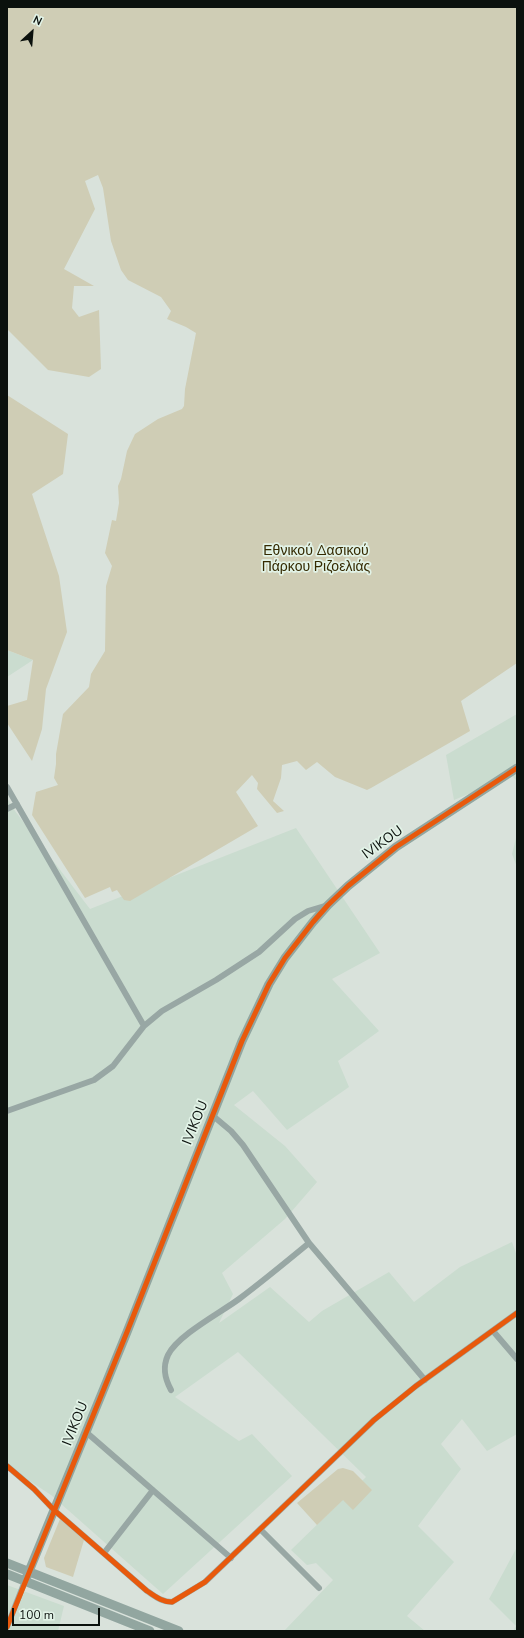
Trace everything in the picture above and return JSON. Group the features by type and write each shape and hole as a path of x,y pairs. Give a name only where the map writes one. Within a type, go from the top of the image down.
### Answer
{"street":[{"name":"IVIKOU","path":"27,1577 212,1115 263,993 285,958 328,905 348,886 396,847 517,768"},
{"path":"7,787 144,1026"},
{"path":"7,808 17,804"},
{"path":"7,1111 94,1080 113,1066 144,1026 162,1011 216,980 259,952 295,919 308,911 328,905"},
{"path":"212,1115 231,1131 243,1145 309,1243 425,1380"},
{"path":"171,1390 166,1381 164,1367 168,1355 176,1344 238,1300 309,1243"},
{"path":"7,1466 34,1489 54,1510 147,1591 158,1599 172,1602 205,1582 374,1420 425,1380 517,1313"},
{"path":"493,1331 517,1359"},
{"path":"86,1432 231,1558"},
{"path":"104,1553 153,1490"},
{"path":"260,1529 319,1588"},
{"path":"7,1563 27,1577 150,1631"},
{"path":"7,1574 27,1577 179,1631"},
{"path":"7,1627 27,1577"}],"shaded area":[{"path":"7,650 33,660 7,677"},
{"path":"517,714 517,781 512,776 454,800 446,755"},
{"path":"7,798 15,811 90,909 296,828 380,953 332,979 379,1031 338,1061 349,1087 287,1130 253,1091 234,1105 285,1146 317,1182 285,1219 222,1273 233,1294 219,1323 270,1287 309,1322 322,1311 389,1272 414,1302 460,1267 512,1242 517,1256 517,1434 487,1451 462,1419 441,1444 461,1469 418,1526 454,1562 407,1616 425,1631 284,1631 333,1580 316,1563 307,1565 291,1550 366,1477 238,1352 175,1397 239,1441 252,1434 292,1476 163,1594 51,1495 7,1466"},
{"path":"517,834 517,867 512,854"},
{"path":"517,1547 517,1631 513,1631 516,1626 489,1599"},
{"path":"7,1585 64,1606 58,1631 7,1631"}],"green space":[{"name":"Εθνικού Δασικού Πάρκου Ριζοελιάς","path":"7,7 517,7 517,663 461,701 470,731 367,790 335,777 317,762 306,770 297,761 282,765 281,778 273,801 284,811 277,813 257,789 258,783 252,775 236,792 258,826 130,901 124,900 117,890 112,892 110,887 85,898 32,815 36,792 58,785 54,778 56,754 63,714 89,687 91,674 105,651 106,586 112,566 105,553 112,520 116,521 119,503 118,486 127,451 135,434 158,419 182,409 184,406 185,389 196,333 167,319 171,311 161,297 128,280 121,270 111,241 103,188 98,175 85,181 95,209 64,269 94,286 74,286 72,308 79,317 99,310 101,369 89,377 48,370 7,329"},
{"path":"7,395 68,434 63,474 32,494 59,576 67,632 46,689 42,729 32,761 7,723 7,706 27,700 33,660 7,650"},
{"path":"343,1468 353,1471 372,1490 353,1510 343,1500 317,1525 297,1503 338,1469"},
{"path":"60,1519 84,1540 73,1577 46,1567 44,1558"}],"cycle path":[{"path":"7,1627 127,1332 242,1041 269,984 285,958 313,922 348,886 396,847 517,768"},
{"path":"7,1466 34,1489 54,1510 147,1591 162,1600 172,1602 205,1582 374,1420 416,1386 517,1313"}]}
